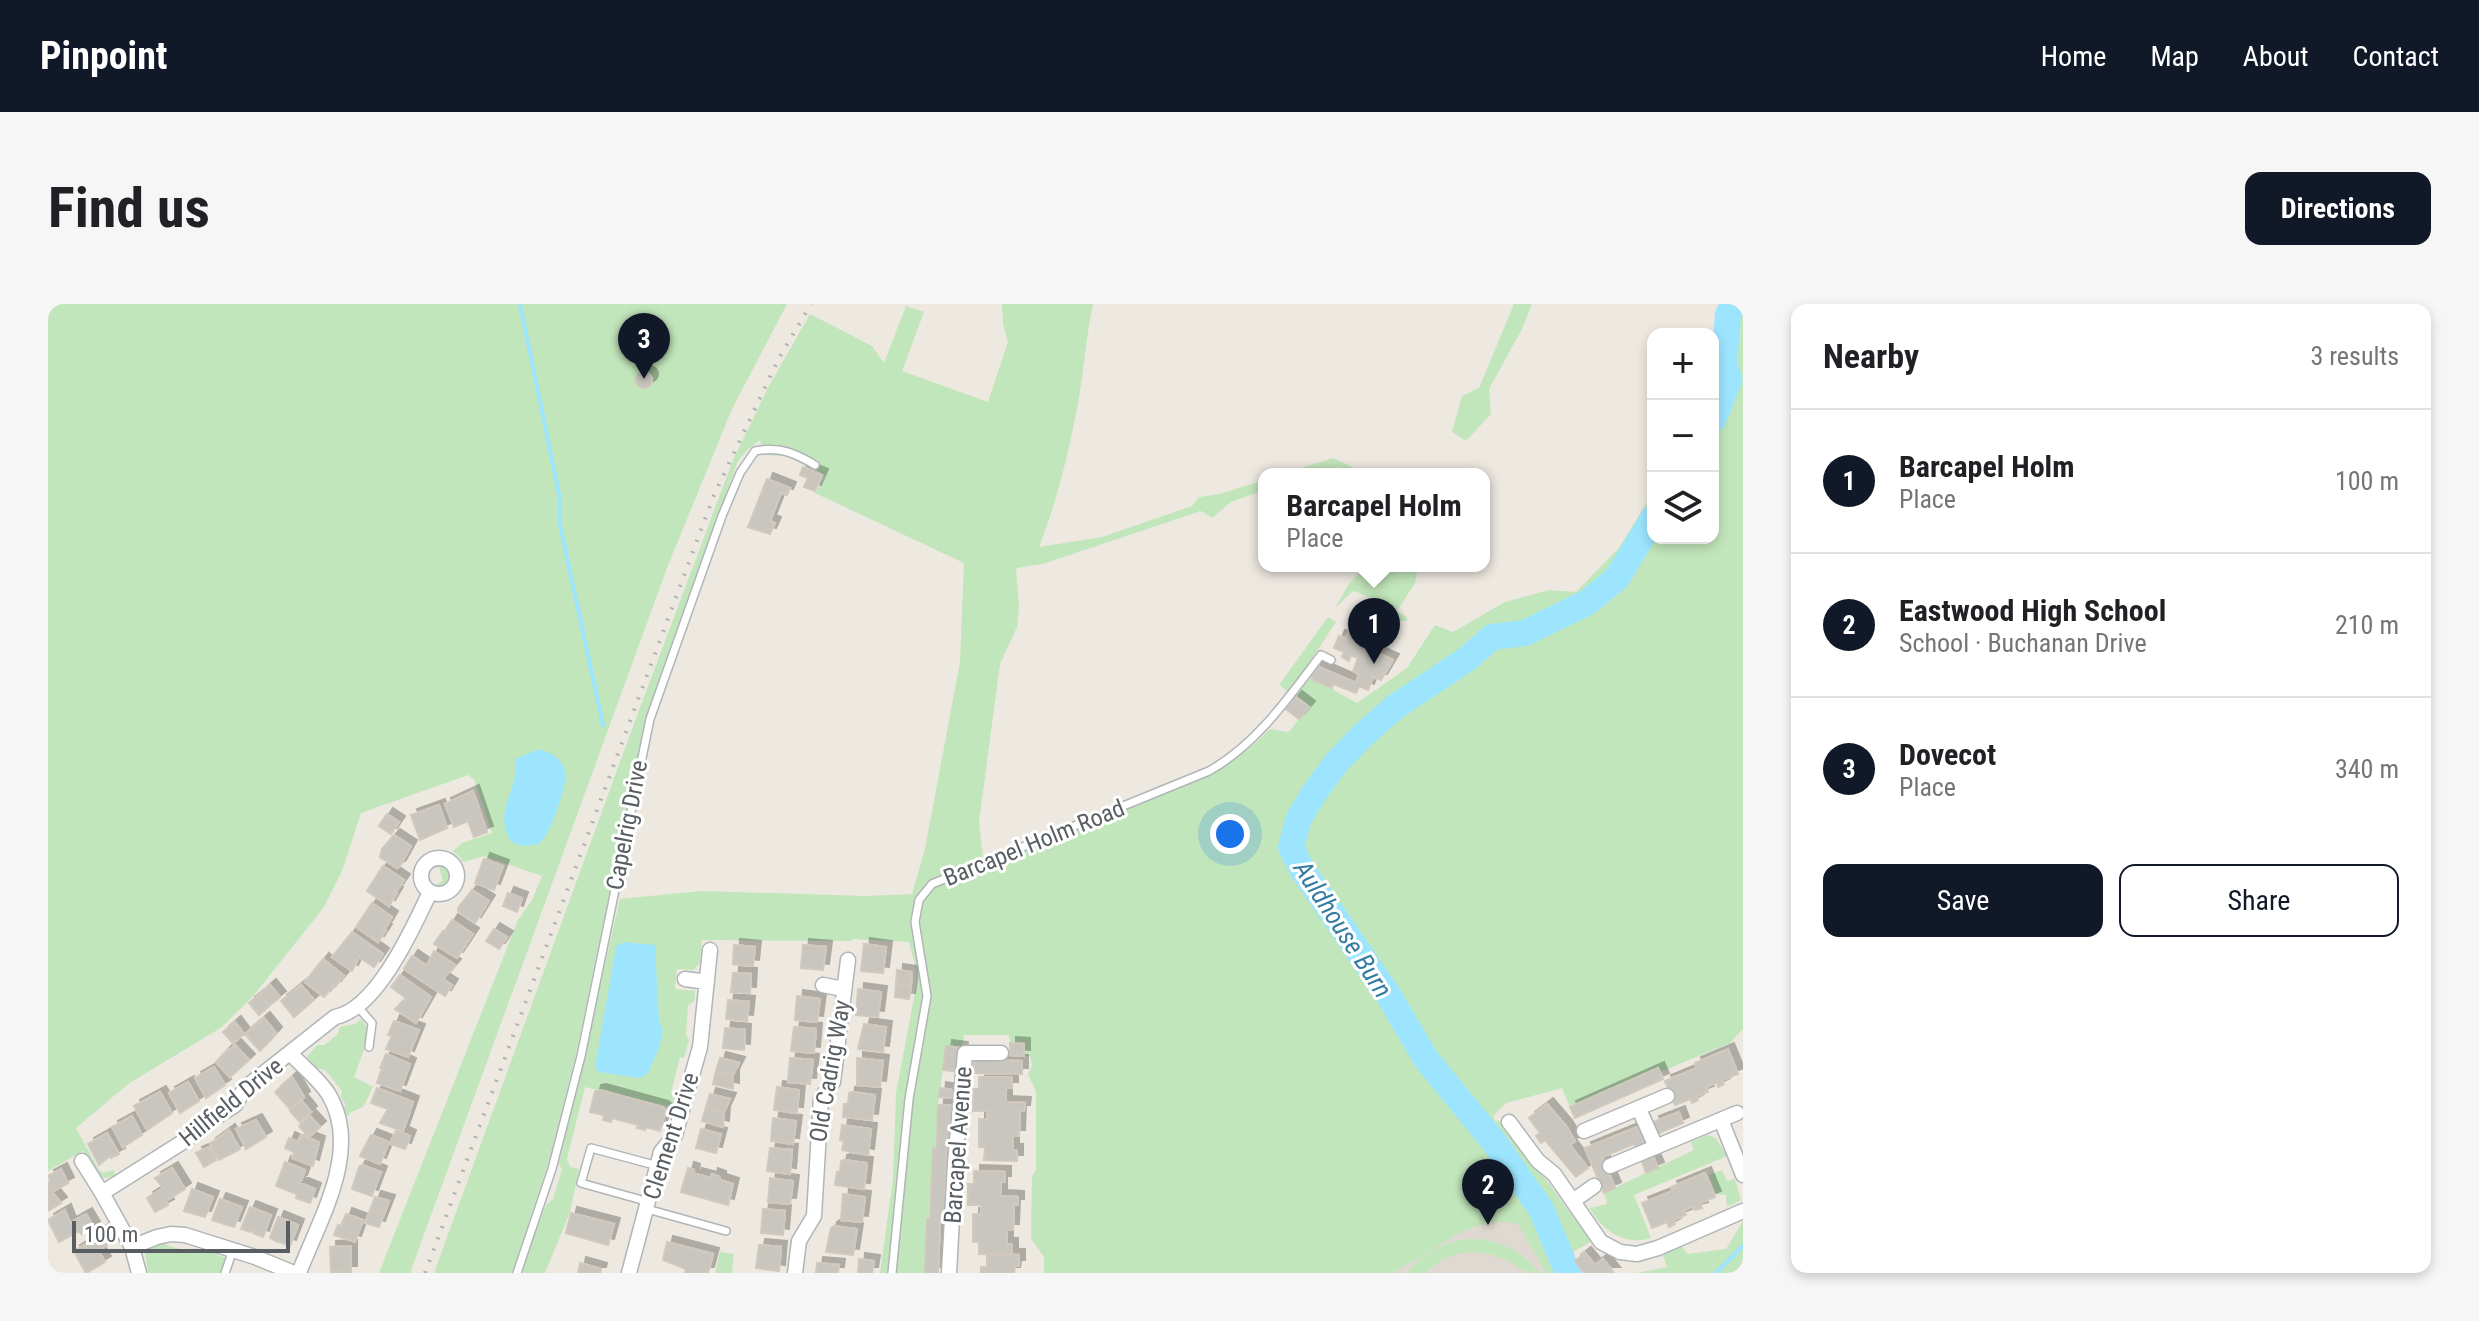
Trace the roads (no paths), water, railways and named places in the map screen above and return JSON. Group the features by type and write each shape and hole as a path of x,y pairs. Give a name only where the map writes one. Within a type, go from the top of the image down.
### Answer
{"street":[{"name":"Hillfield Drive","path":"102,1193 235,1105 245,1088 335,1017 349,1015 358,1007 394,962 430,892"},
{"name":"Clement Drive","path":"629,1273 661,1152 675,1135 700,1047 710,950"},
{"name":"Old Cadrig Way","path":"795,1273 799,1241 814,1216 821,1098 833,1082 848,960"},
{"path":"685,979 707,982"},
{"path":"823,985 844,989"},
{"name":"Barcapel Avenue","path":"949,1273 965,1053 1001,1053"},
{"path":"132,1247 171,1234 185,1235 296,1273 339,1165 342,1130 329,1095 291,1054"},
{"path":"1584,1131 1667,1096"},
{"path":"1639,1109 1656,1147"},
{"path":"1610,1166 1737,1113"},
{"path":"1721,1120 1743,1175"},
{"path":"1509,1122 1538,1161 1554,1174 1601,1242 1620,1252 1637,1254 1658,1248 1743,1211"},
{"path":"82,1161 132,1247 139,1273"},
{"path":"1573,1201 1594,1186"}],"lane":[{"name":"Capelrig Drive","path":"517,1273 552,1169 581,1056 650,719 722,516 740,473 755,451 769,448 793,452 815,465"},
{"name":"Barcapel Holm Road","path":"892,1273 909,1099 927,996 915,922 919,900 932,884 1209,771 1234,757 1288,698 1321,655 1331,660"},
{"path":"358,1007 372,1023 369,1047"},
{"path":"658,1166 591,1148 581,1183 726,1231"},
{"path":"225,1273 233,1250"}],"water":[{"path":"539,749 550,753 562,764 565,770 564,785 546,835 539,844 523,846 511,842 504,819 505,809 514,781 515,759"},
{"path":"624,942 655,945 659,1021 663,1031 648,1073 639,1078 599,1072 595,1067 616,947"}],"waterway":[{"path":"520,304 560,499 560,525 603,725"},
{"name":"Auldhouse Burn","path":"1719,405 1729,380 1724,364 1728,314 1736,304"},
{"name":"Auldhouse Burn","path":"1568,1273 1541,1209 1494,1142 1426,1059 1389,996 1301,868 1291,847 1299,818 1314,793 1337,762 1363,735 1395,707 1467,659 1492,637 1525,633 1588,602 1617,578 1647,529"},
{"path":"1716,1273 1743,1246"}],"railway":[{"path":"425,1273 714,495 779,358 811,304"}],"place":[{"name":"Dovecot","path":"644,379"},
{"name":"Barcapel Holm","path":"1374,664"},
{"name":"Eastwood High School","path":"1488,1225"}]}
